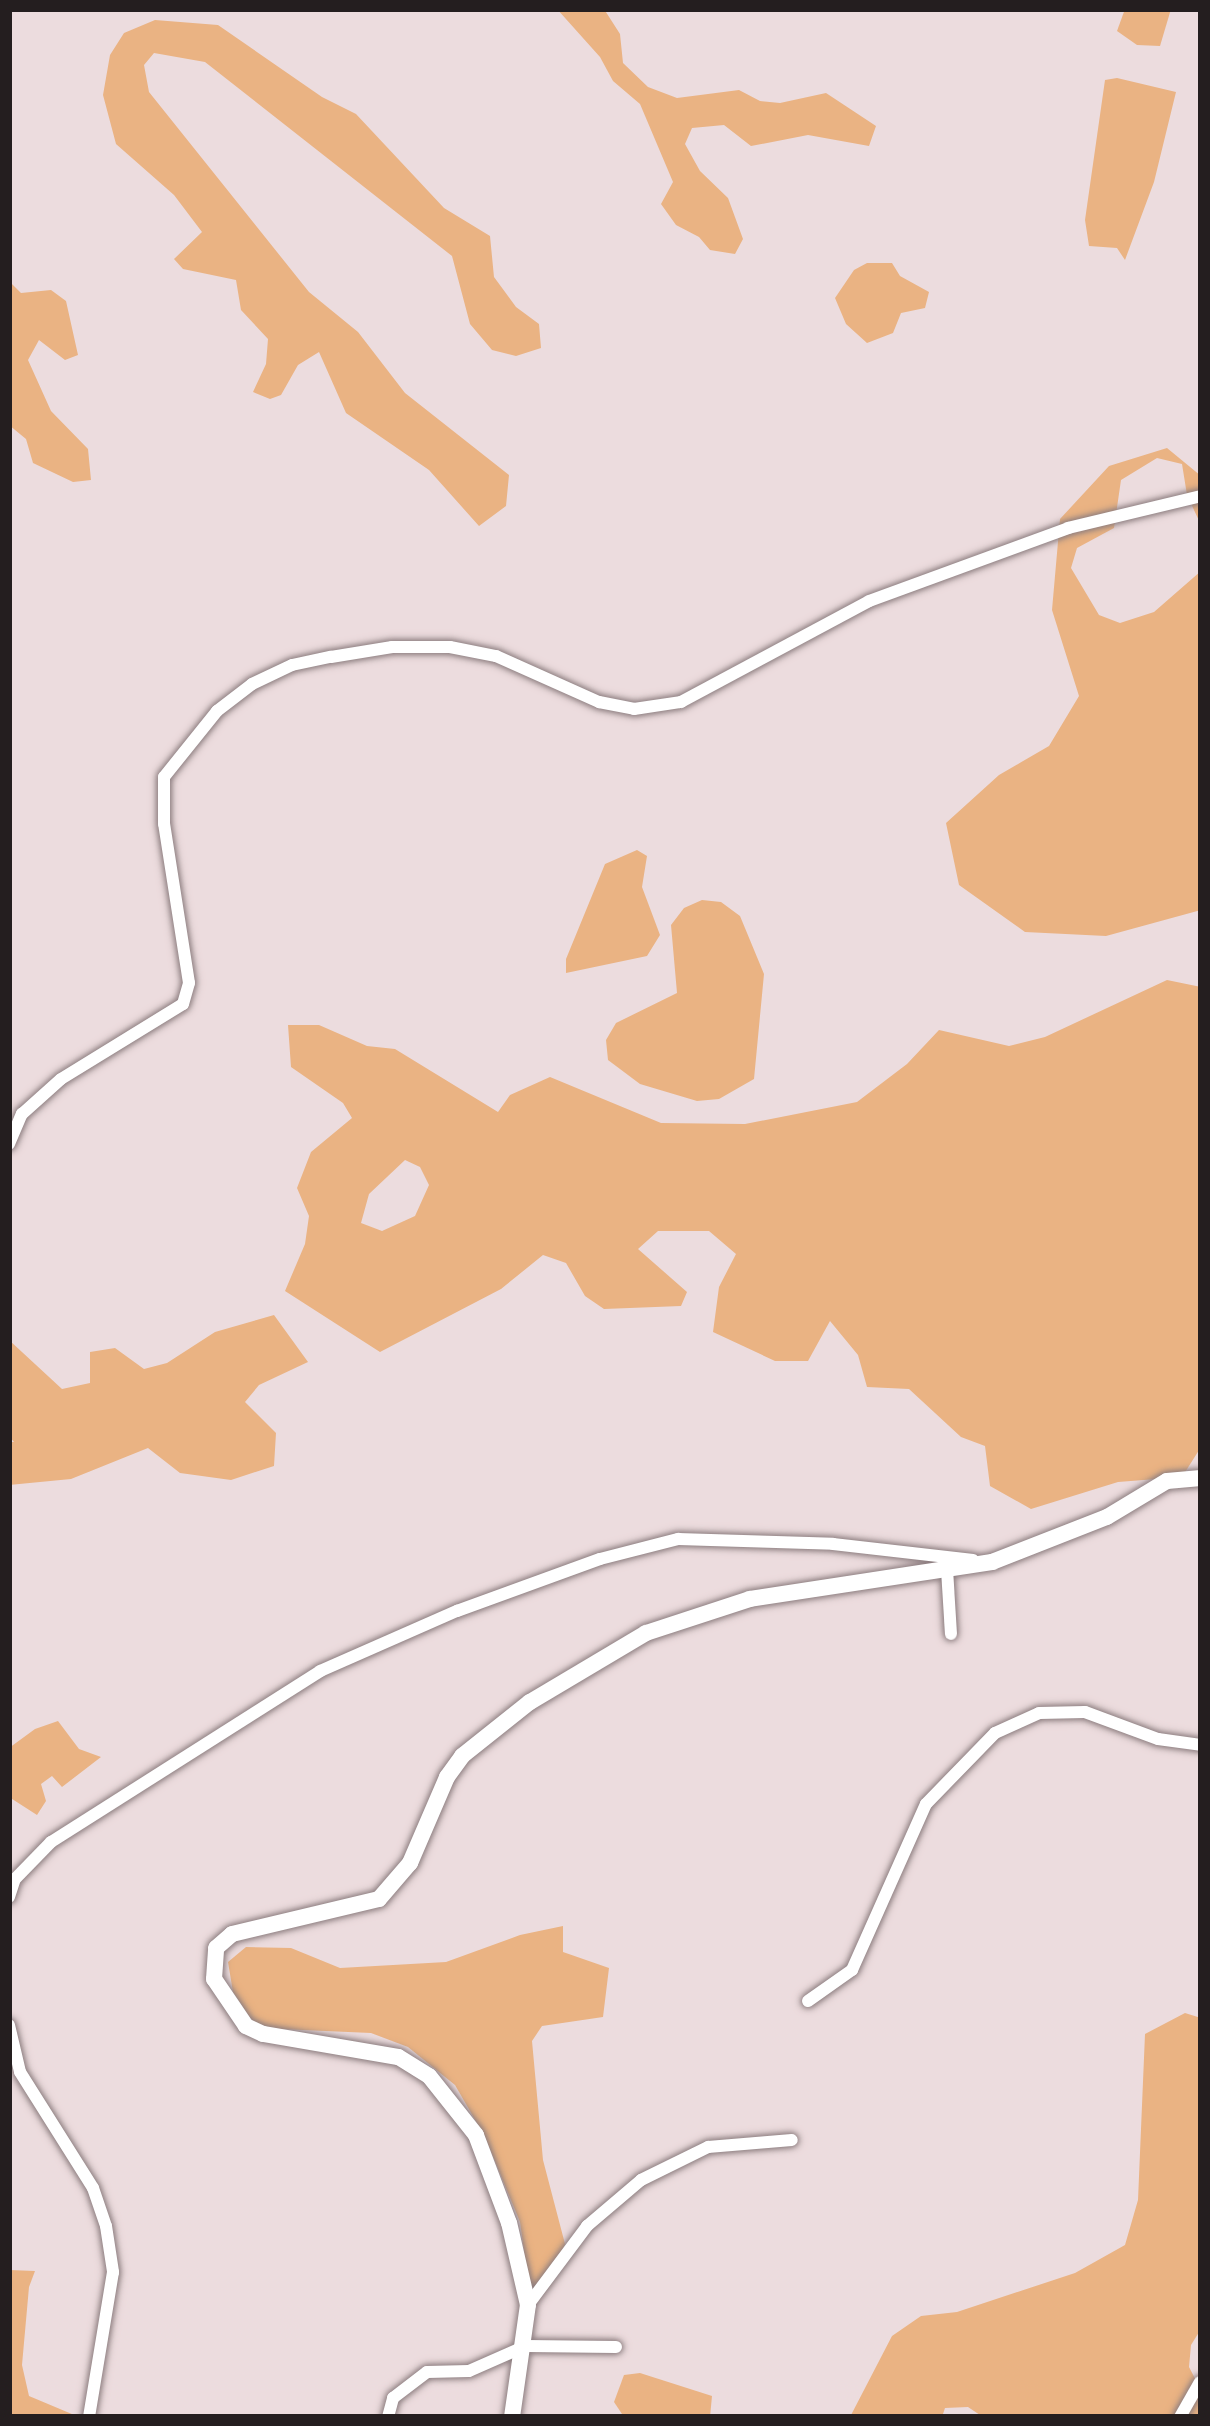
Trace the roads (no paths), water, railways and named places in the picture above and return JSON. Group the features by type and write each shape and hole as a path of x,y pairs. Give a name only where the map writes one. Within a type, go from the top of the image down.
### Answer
{"main road":[{"path":"512,2417 526,2346 528,2305 489,2164 450,2099 429,2076 398,2057 263,2034 246,2026 214,1979 216,1948 232,1934 380,1899 410,1863 446,1777 462,1756 530,1702 646,1633 750,1599 992,1562 1107,1517 1167,1481 1201,1478"}],"street":[{"path":"9,1144 22,1114 61,1079 183,1004 189,983 164,824 164,777 217,712 252,684 292,665 331,657 392,647 450,647 496,656 599,702 634,709 681,701 869,601 1068,528 1201,496"},
{"path":"9,1897 15,1880 51,1842 320,1671 457,1611 600,1559 678,1539 833,1544 992,1562"},
{"path":"947,1569 951,1634"},
{"path":"808,2001 852,1970 926,1804 995,1733 1040,1713 1085,1712 1158,1739 1201,1745"},
{"path":"9,2025 20,2072 92,2188 106,2226 113,2272 89,2417"},
{"path":"528,2305 586,2226 641,2180 708,2147 792,2140"},
{"path":"388,2417 393,2398 427,2372 469,2371 526,2346 616,2347"},
{"path":"1180,2417 1199,2382"}]}
